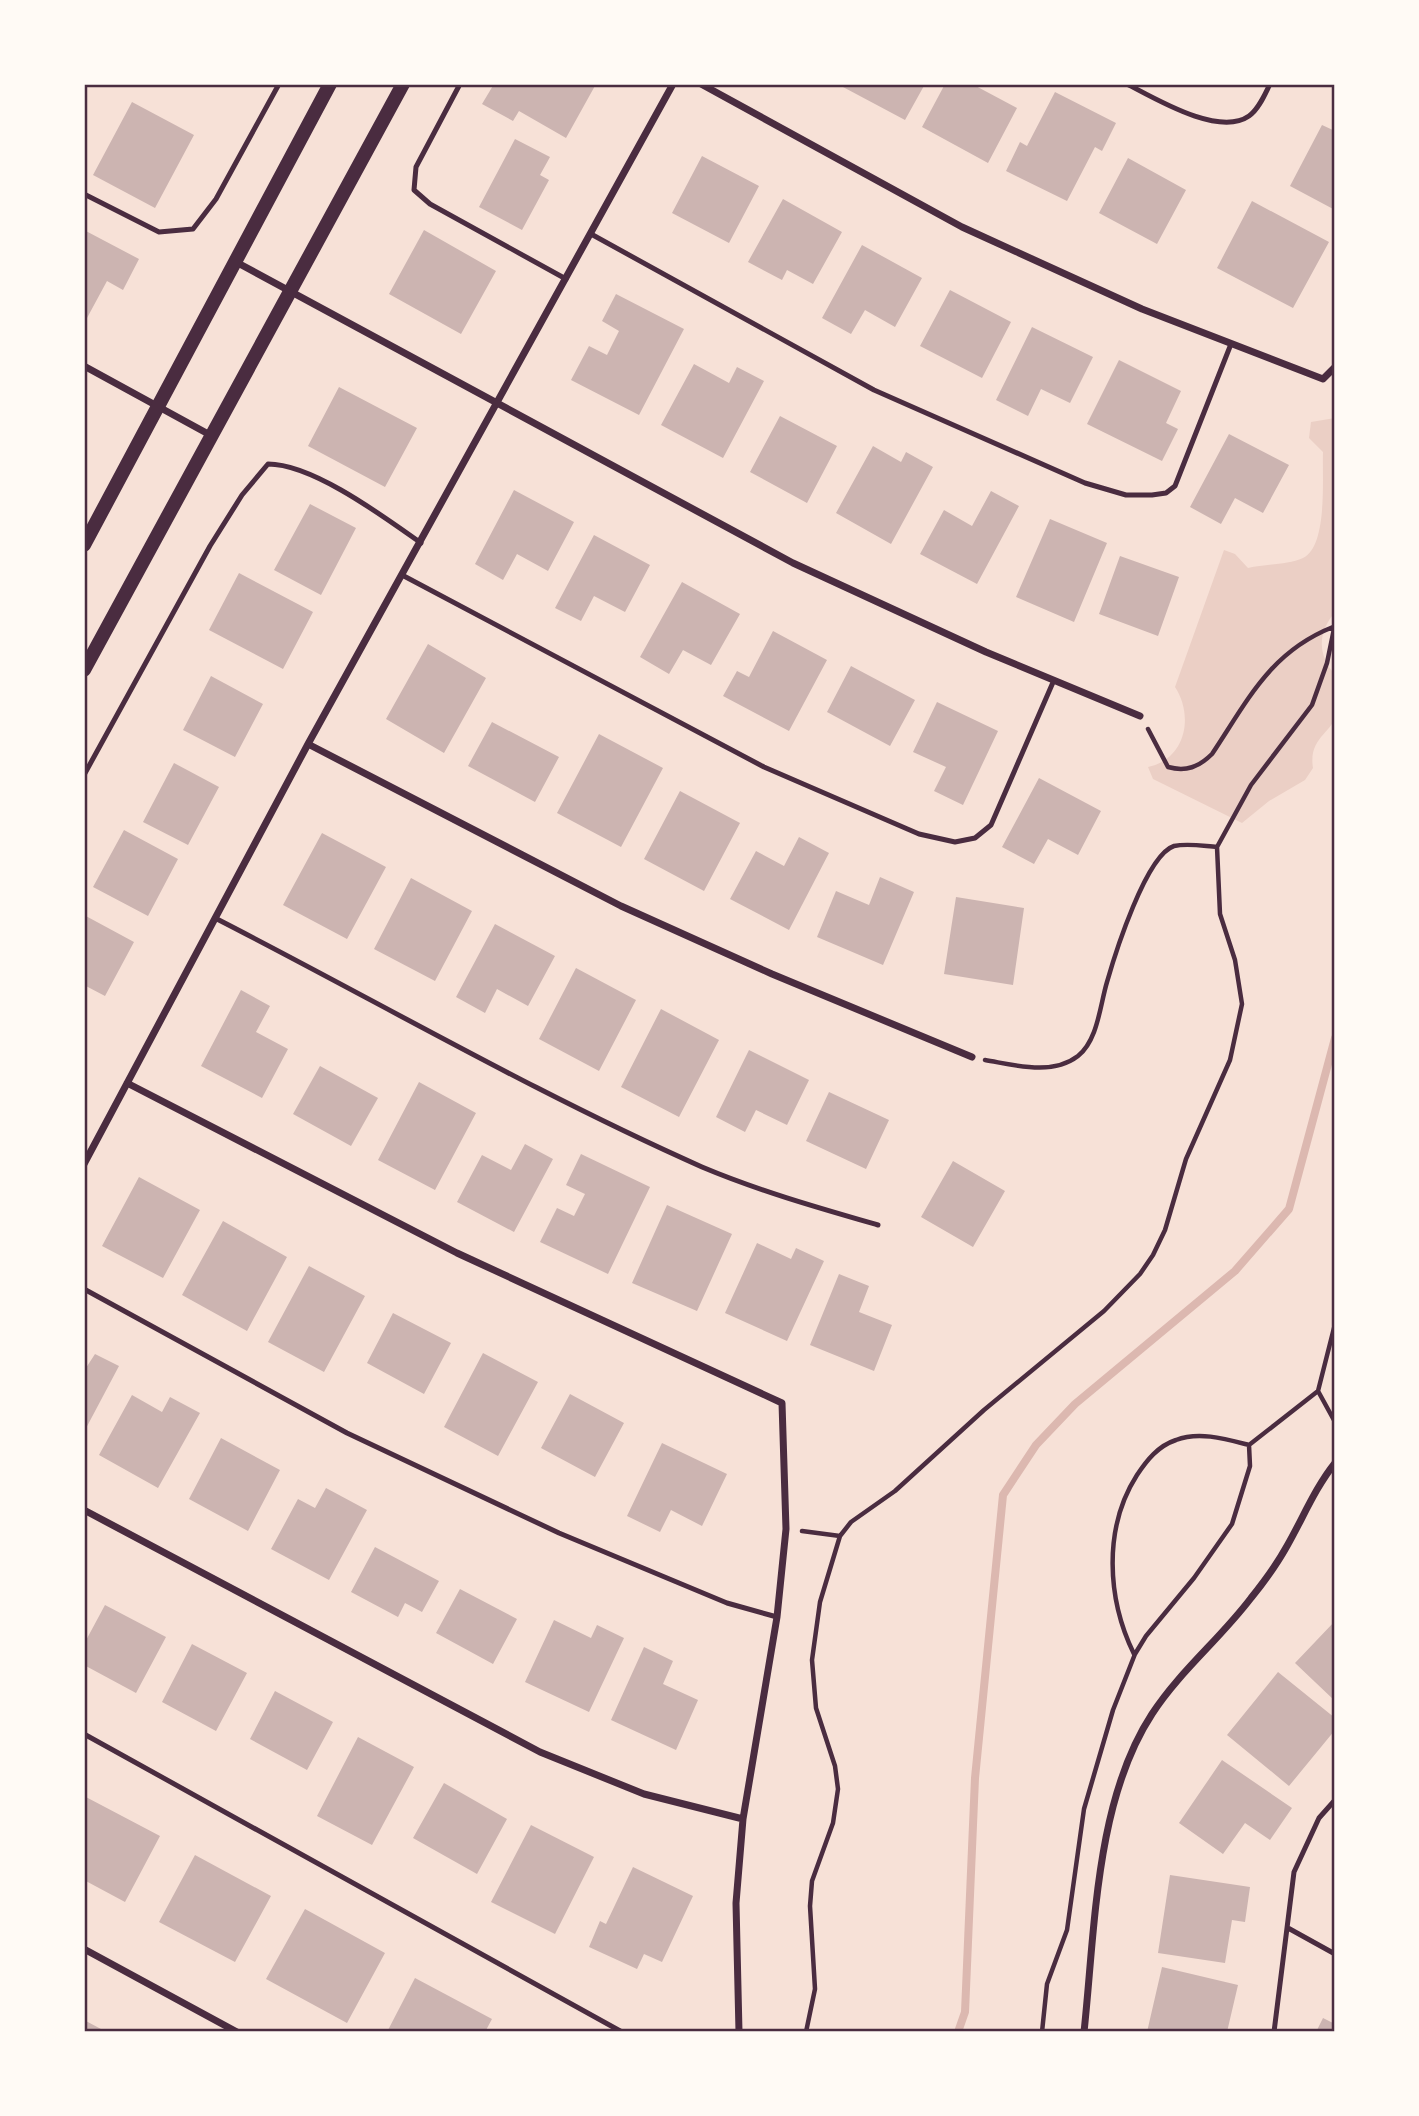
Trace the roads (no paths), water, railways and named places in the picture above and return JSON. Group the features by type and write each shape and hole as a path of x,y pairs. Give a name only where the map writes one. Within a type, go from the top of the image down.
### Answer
{"main road":[{"path":"84,545 330,84"},
{"path":"84,670 403,84"}],"street":[{"path":"84,1164 308,744 673,84"},
{"path":"701,84 962,227 1142,309 1323,379 1335,367"},
{"path":"236,262 497,406 793,563 1140,716"},
{"path":"84,366 213,436"},
{"path":"308,744 621,906 772,974 972,1057"},
{"path":"127,1083 457,1253 782,1403 786,1529 777,1617 743,1819 736,1903 739,2032"},
{"path":"1084,2032 1108,1818 1124,1765 1150,1717 1179,1676 1257,1590 1286,1549 1319,1486 1335,1463"},
{"path":"84,1510 540,1752 644,1794 743,1819"},
{"path":"84,1949 237,2032"}],"lane":[{"path":"84,194 159,232 177,233 193,229 216,199 279,84"},
{"path":"460,84 416,167 414,190 430,204 566,279"},
{"path":"1127,84 1209,121 1236,123 1252,114 1270,84"},
{"path":"591,234 874,390 1085,483 1126,495 1166,493 1175,486 1231,344"},
{"path":"84,775 210,546 242,495 268,464 281,464 302,472 369,506 421,543"},
{"path":"402,575 764,767 919,834 955,842 975,838 991,825 1054,680"},
{"path":"215,918 560,1100 703,1167 786,1198 878,1225"},
{"path":"84,1289 347,1433 559,1533 727,1603 777,1617"},
{"path":"84,1734 622,2032"},
{"path":"1274,2032 1294,1872 1320,1818 1335,1800"},
{"path":"1288,1928 1335,1954"}],"waterway":[{"path":"958,2032 965,2012 975,1778 1003,1495 1036,1445 1075,1404 1235,1271 1289,1209 1335,1038"}]}
